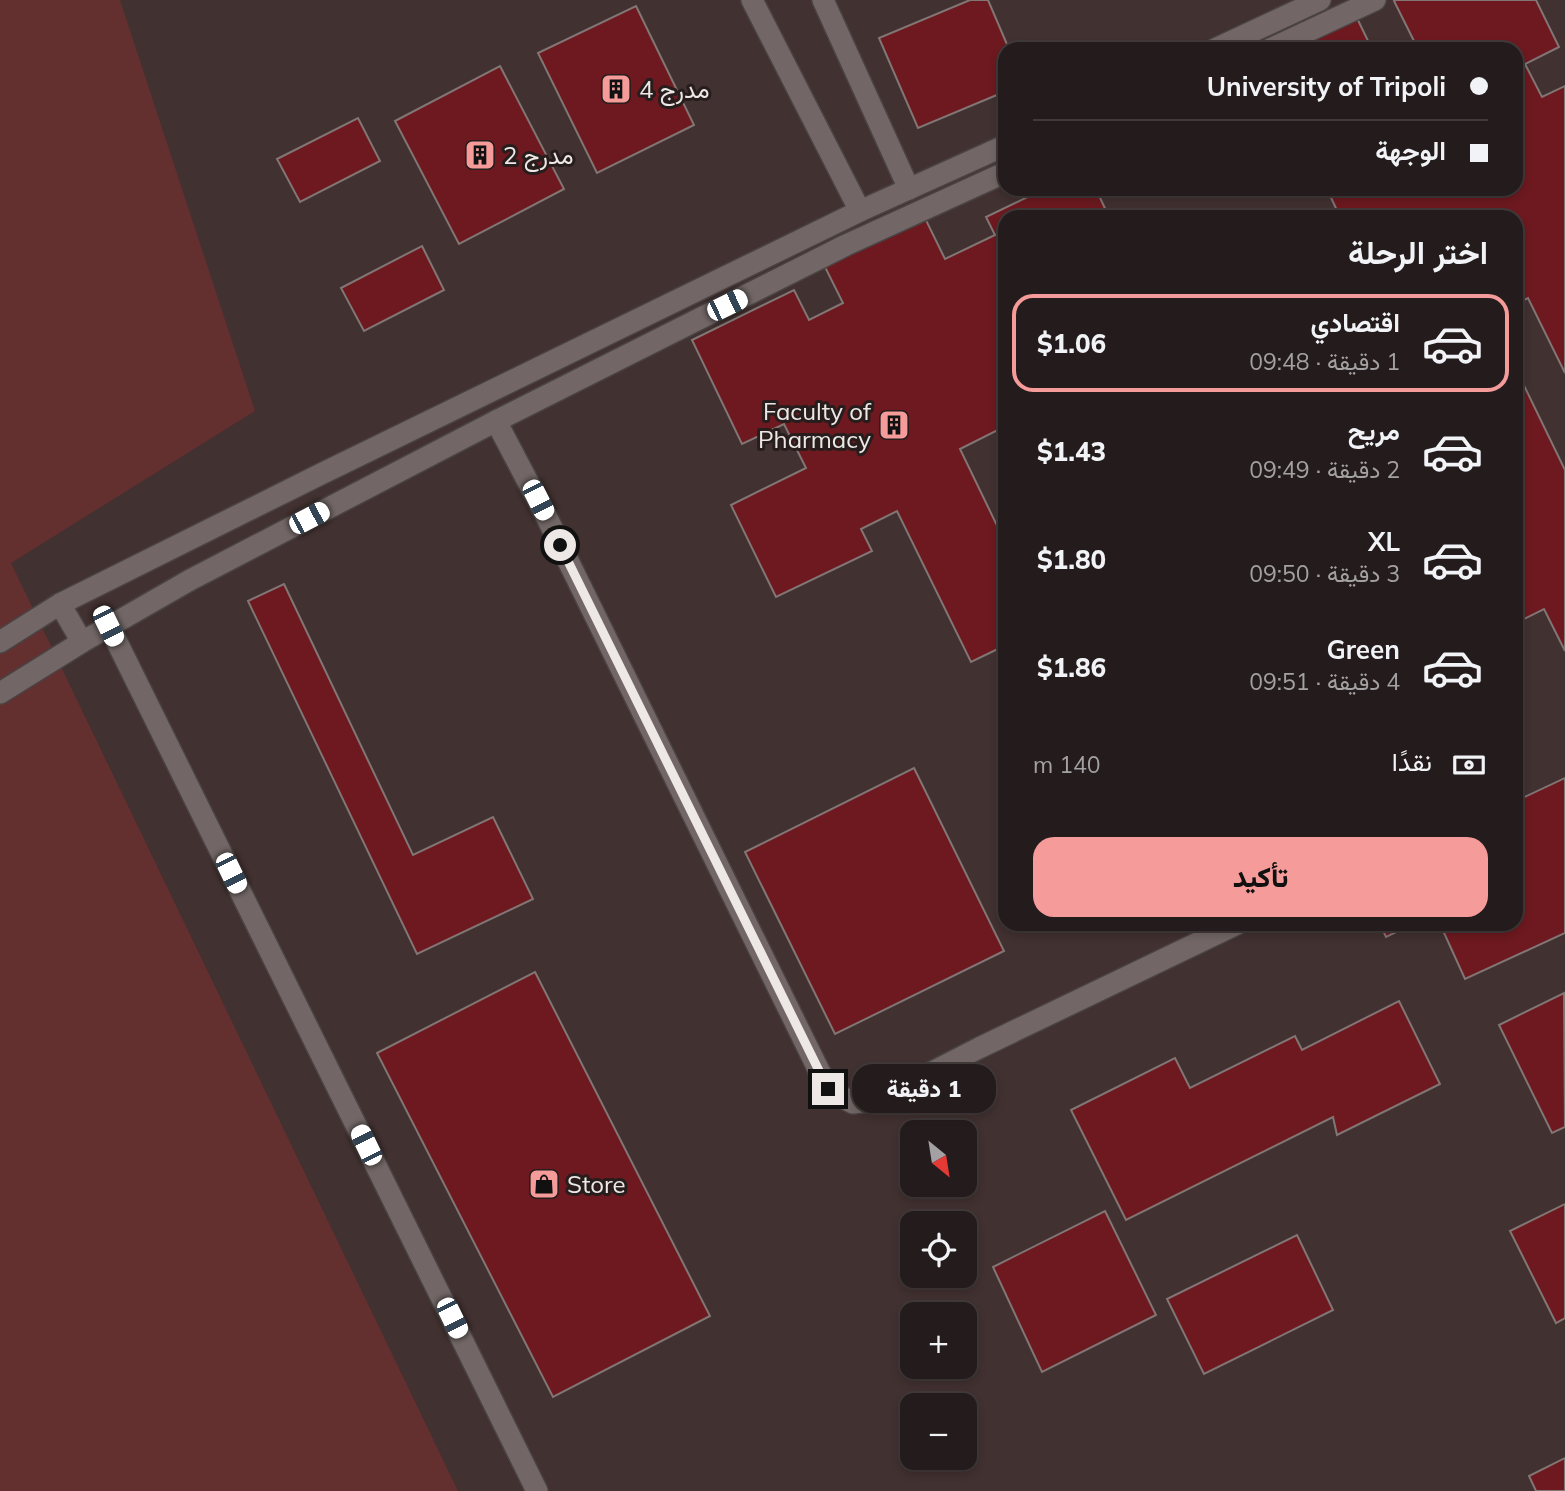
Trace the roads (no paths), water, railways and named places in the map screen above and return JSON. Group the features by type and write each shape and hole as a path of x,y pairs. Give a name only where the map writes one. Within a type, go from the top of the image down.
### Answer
{"street":[{"path":"751,0 860,211"},
{"path":"823,0 909,189"},
{"path":"1230,42 1320,0"},
{"path":"1285,42 1375,0"},
{"path":"0,642 60,604 332,468 860,211 998,149"},
{"path":"0,693 108,626 190,580 496,421 846,245 998,176"},
{"path":"496,421 828,1089 853,1103 878,1100 979,1048 1224,931"},
{"path":"60,604 82,642"},
{"path":"108,626 537,1491"}],"place":[{"name":"مدرج 4","path":"616,89"},
{"name":"مدرج 2","path":"480,155"},
{"name":"Faculty of Pharmacy","path":"894,425"},
{"name":"Store","path":"544,1184"}]}
